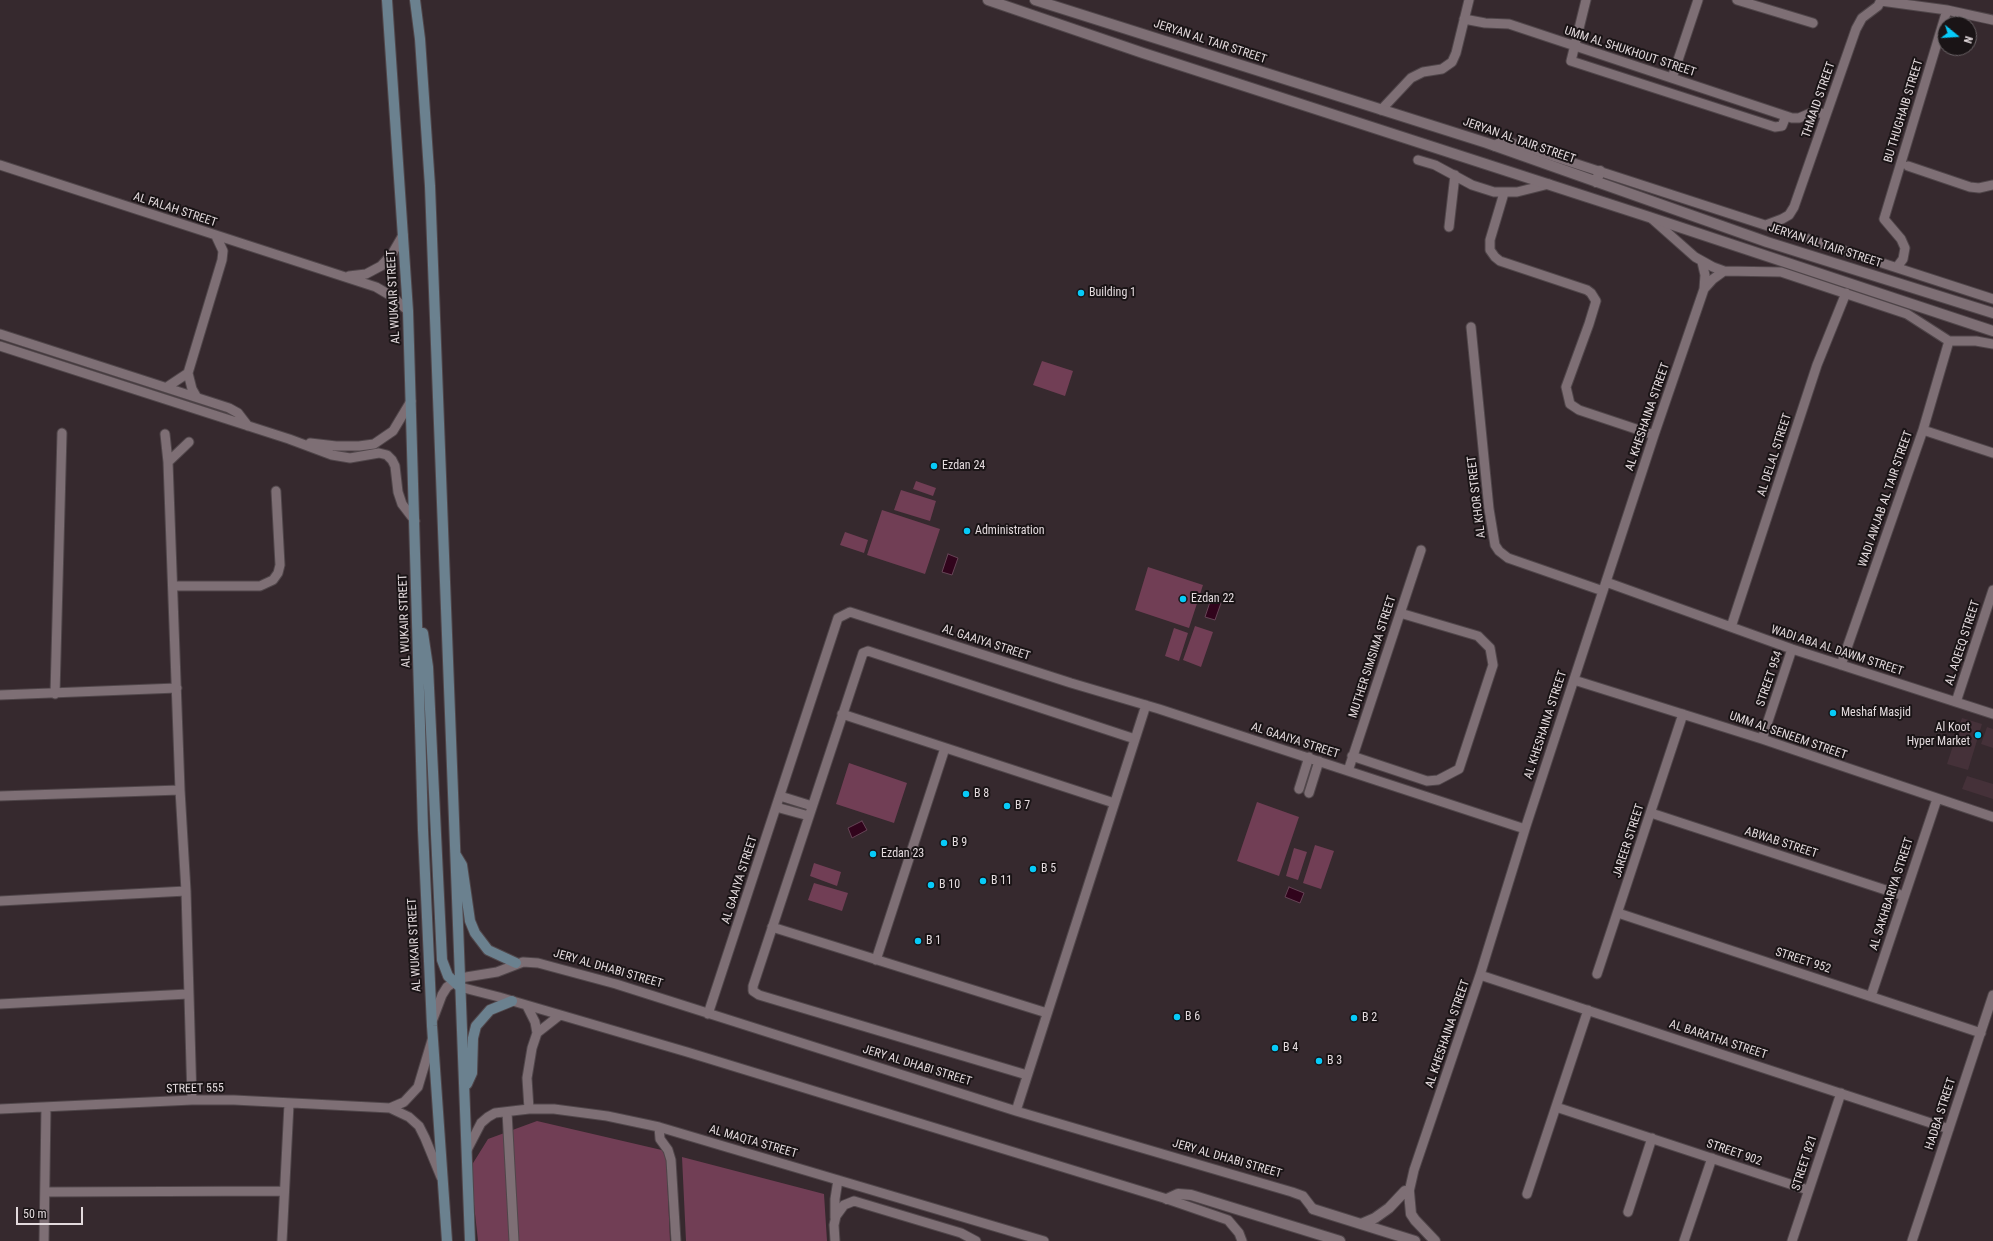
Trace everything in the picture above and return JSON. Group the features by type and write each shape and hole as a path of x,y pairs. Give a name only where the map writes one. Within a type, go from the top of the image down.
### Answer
{"main road":[{"name":"AL WUKAIR STREET","path":"387,0 408,311 423,830 432,1026 447,1241"},
{"path":"415,0 420,39 430,186 455,855 458,983 466,1086 470,1241"},
{"path":"418,620 426,644 428,667 442,960 444,968 458,983"},
{"path":"455,855 462,865 470,921 475,933 488,950 516,963"},
{"path":"466,1086 471,1076 472,1038 476,1026 490,1010 512,1001"}],"street":[{"path":"988,0 1993,331"},
{"name":"JERYAN AL TAIR STREET","path":"1035,0 1494,146 1766,242 1993,313"},
{"path":"1381,110 1411,78 1423,72 1442,69 1452,62 1456,53 1469,0"},
{"path":"1586,0 1570,61 1778,128 1782,126 1786,116"},
{"path":"1672,78 1698,0"},
{"path":"1737,0 1813,24"},
{"path":"1881,0 1948,10 1993,20"},
{"name":"THMAID STREET","path":"1789,215 1797,200 1858,24 1862,18 1878,6 1881,0"},
{"name":"BU THUGHAIB STREET","path":"1897,267 1903,259 1904,248 1901,239 1884,219 1948,10"},
{"name":"UMM AL SHUKHOUT STREET","path":"1464,18 1485,23 1505,23 1761,109 1786,116 1796,118 1813,112 1826,114"},
{"path":"1699,102 1703,89"},
{"path":"1757,122 1761,109"},
{"path":"1494,146 1501,142 1510,142 1993,299"},
{"path":"1418,160 1436,165 1481,188 1504,193 1549,184"},
{"name":"AL FALAH STREET","path":"0,165 342,276 385,292 408,311"},
{"path":"1908,166 1970,187 1979,188 1993,185"},
{"path":"1596,182 1600,171"},
{"path":"1449,227 1454,175"},
{"path":"1504,193 1489,243 1491,253 1500,261 1581,288 1591,293 1596,301 1596,306 1566,387 1570,404 1586,412 1654,435"},
{"path":"1766,225 1779,221 1789,215 1790,227 1794,234"},
{"path":"1650,217 1702,262 1724,271 1781,272 1914,317 1949,341 1976,340 1993,344"},
{"name":"AL FALAH STREET","path":"342,276 366,274 381,266 392,254 403,235"},
{"path":"196,396 190,386 188,373 222,260 223,252 216,236"},
{"name":"AL KHESHAINA STREET","path":"1407,1191 1480,975 1525,829 1654,435 1704,289 1705,275 1702,262"},
{"name":"AL KHESHAINA STREET","path":"1704,289 1713,278 1724,271"},
{"name":"AL DELAL STREET","path":"1731,627 1820,355 1846,293"},
{"name":"AL KHOR STREET","path":"1471,327 1489,509 1495,545 1501,554 1508,558 1675,608"},
{"path":"0,334 196,396 238,413 248,426"},
{"name":"WADI AWJAB AL TAIR STREET","path":"1841,665 1923,430 1949,341"},
{"path":"0,346 289,439 337,456 358,457 379,454 387,455 395,466 398,492 402,504 415,520"},
{"path":"88,375 108,368"},
{"path":"167,387 188,373"},
{"path":"289,439 336,446 359,446 374,444 393,431 411,400"},
{"path":"1923,430 1993,453"},
{"path":"55,694 62,433"},
{"path":"164,434 168,462 180,790 186,891 192,1100"},
{"path":"168,462 189,442"},
{"path":"173,586 260,586 273,580 278,573 280,565 276,491"},
{"name":"MUTHER SIMSIMA STREET","path":"1348,771 1421,550"},
{"name":"AL AQEEQ STREET","path":"1956,702 1993,590"},
{"name":"WADI ABA AL DAWM STREET","path":"1675,608 1792,649 1993,714"},
{"name":"AL GAAIYA STREET","path":"708,1014 838,618 850,612 1309,757 1525,829"},
{"path":"1352,756 1427,781 1438,780 1459,769 1493,665 1490,648 1478,636 1400,612"},
{"name":"STREET 954","path":"1762,739 1792,649"},
{"path":"1027,1075 757,995 753,991 753,986 862,655 868,651 1135,739"},
{"name":"UMM AL SENEEM STREET","path":"1574,680 1762,739 1937,800 1993,817"},
{"path":"0,695 177,688"},
{"path":"1016,1111 1146,705"},
{"path":"842,714 1114,803"},
{"name":"JAREER STREET","path":"1597,974 1683,714"},
{"path":"876,960 945,748"},
{"path":"1299,789 1309,757"},
{"path":"1309,793 1319,761"},
{"path":"0,796 180,790"},
{"path":"780,796 812,806"},
{"name":"AL SAKHBARIYA STREET","path":"1872,996 1937,800"},
{"path":"776,807 808,816"},
{"name":"ABWAB STREET","path":"1651,813 1904,896"},
{"path":"0,901 186,891"},
{"name":"STREET 952","path":"1618,913 1981,1032"},
{"path":"772,927 1047,1013"},
{"name":"JERY AL DHABI STREET","path":"458,983 492,973 516,963 530,962 554,966 650,994 708,1014 1016,1111 1298,1193 1307,1200 1314,1209 1415,1241"},
{"name":"AL BARATHA STREET","path":"1480,975 1949,1129"},
{"path":"432,1026 437,1004 442,994 458,983 527,1006 891,1114 1167,1199 1228,1220 1239,1233 1242,1241"},
{"path":"0,1004 188,994"},
{"name":"HADBA STREET","path":"1912,1241 1993,995"},
{"path":"527,1006 535,1022 537,1033 529,1063 527,1094 529,1109"},
{"path":"1527,1194 1588,1010"},
{"path":"537,1033 560,1015"},
{"path":"390,1108 404,1102 418,1088 433,1037"},
{"name":"STREET 821","path":"1792,1241 1841,1093"},
{"name":"STREET 555","path":"0,1109 192,1100 234,1100 390,1108 409,1117 419,1126 444,1184"},
{"path":"282,1241 289,1104"},
{"path":"44,1241 46,1107"},
{"name":"STREET 902","path":"1556,1107 1808,1190"},
{"name":"AL MAQTA STREET","path":"468,1150 478,1126 491,1114 529,1109 587,1113 659,1127 1044,1241"},
{"path":"507,1112 514,1241"},
{"path":"659,1127 660,1139 668,1150 670,1160 676,1241"},
{"path":"1628,1212 1652,1138"},
{"path":"1684,1241 1712,1158"},
{"path":"835,1241 835,1199 838,1180"},
{"path":"45,1192 284,1191"},
{"path":"1361,1224 1389,1208 1407,1191"},
{"path":"1407,1191 1411,1214 1414,1220 1435,1241"},
{"path":"1167,1199 1178,1194 1191,1195 1340,1241"},
{"path":"835,1220 838,1212 844,1205 859,1201 968,1235 976,1241"}],"shaded area":[{"path":"1042,361 1073,371 1065,396 1033,385"},
{"path":"916,481 936,488 933,496 913,489"},
{"path":"901,490 936,501 930,521 894,510"},
{"path":"882,510 940,529 925,574 867,555"},
{"path":"845,532 868,540 864,553 840,545"},
{"path":"948,554 958,558 952,575 942,572"},
{"path":"1148,567 1203,585 1189,628 1135,610"},
{"path":"1211,599 1221,603 1215,620 1205,617"},
{"path":"1195,626 1213,632 1201,667 1183,660"},
{"path":"1174,628 1188,633 1179,661 1165,656"},
{"path":"1962,718 1982,724 1968,770 1947,764"},
{"path":"1987,727 1993,729 1993,748 1981,744"},
{"path":"849,763 907,783 894,823 836,804"},
{"path":"1967,776 1993,784 1993,799 1962,789"},
{"path":"1257,802 1299,817 1279,876 1237,861"},
{"path":"862,821 867,830 852,838 848,828"},
{"path":"1315,845 1334,851 1321,889 1303,883"},
{"path":"1294,848 1307,852 1298,880 1286,876"},
{"path":"814,863 841,872 837,886 810,876"},
{"path":"814,883 848,893 842,911 808,900"},
{"path":"1289,887 1304,893 1300,903 1285,897"},
{"path":"537,1121 666,1151 670,1241 478,1241 470,1168 488,1139"},
{"path":"682,1157 824,1194 827,1241 686,1241"}],"place":[{"name":"Building 1","path":"1081,293"},
{"name":"Ezdan 24","path":"934,466"},
{"name":"Administration","path":"967,531"},
{"name":"Ezdan 22","path":"1183,599"},
{"name":"Meshaf Masjid","path":"1833,713"},
{"name":"Al Koot Hyper Market","path":"1978,735"},
{"name":"B 8","path":"966,794"},
{"name":"B 7","path":"1007,806"},
{"name":"B 9","path":"944,843"},
{"name":"Ezdan 23","path":"873,854"},
{"name":"B 5","path":"1033,869"},
{"name":"B 11","path":"983,881"},
{"name":"B 10","path":"931,885"},
{"name":"B 1","path":"918,941"},
{"name":"B 6","path":"1177,1017"},
{"name":"B 2","path":"1354,1018"},
{"name":"B 4","path":"1275,1048"},
{"name":"B 3","path":"1319,1061"}]}
